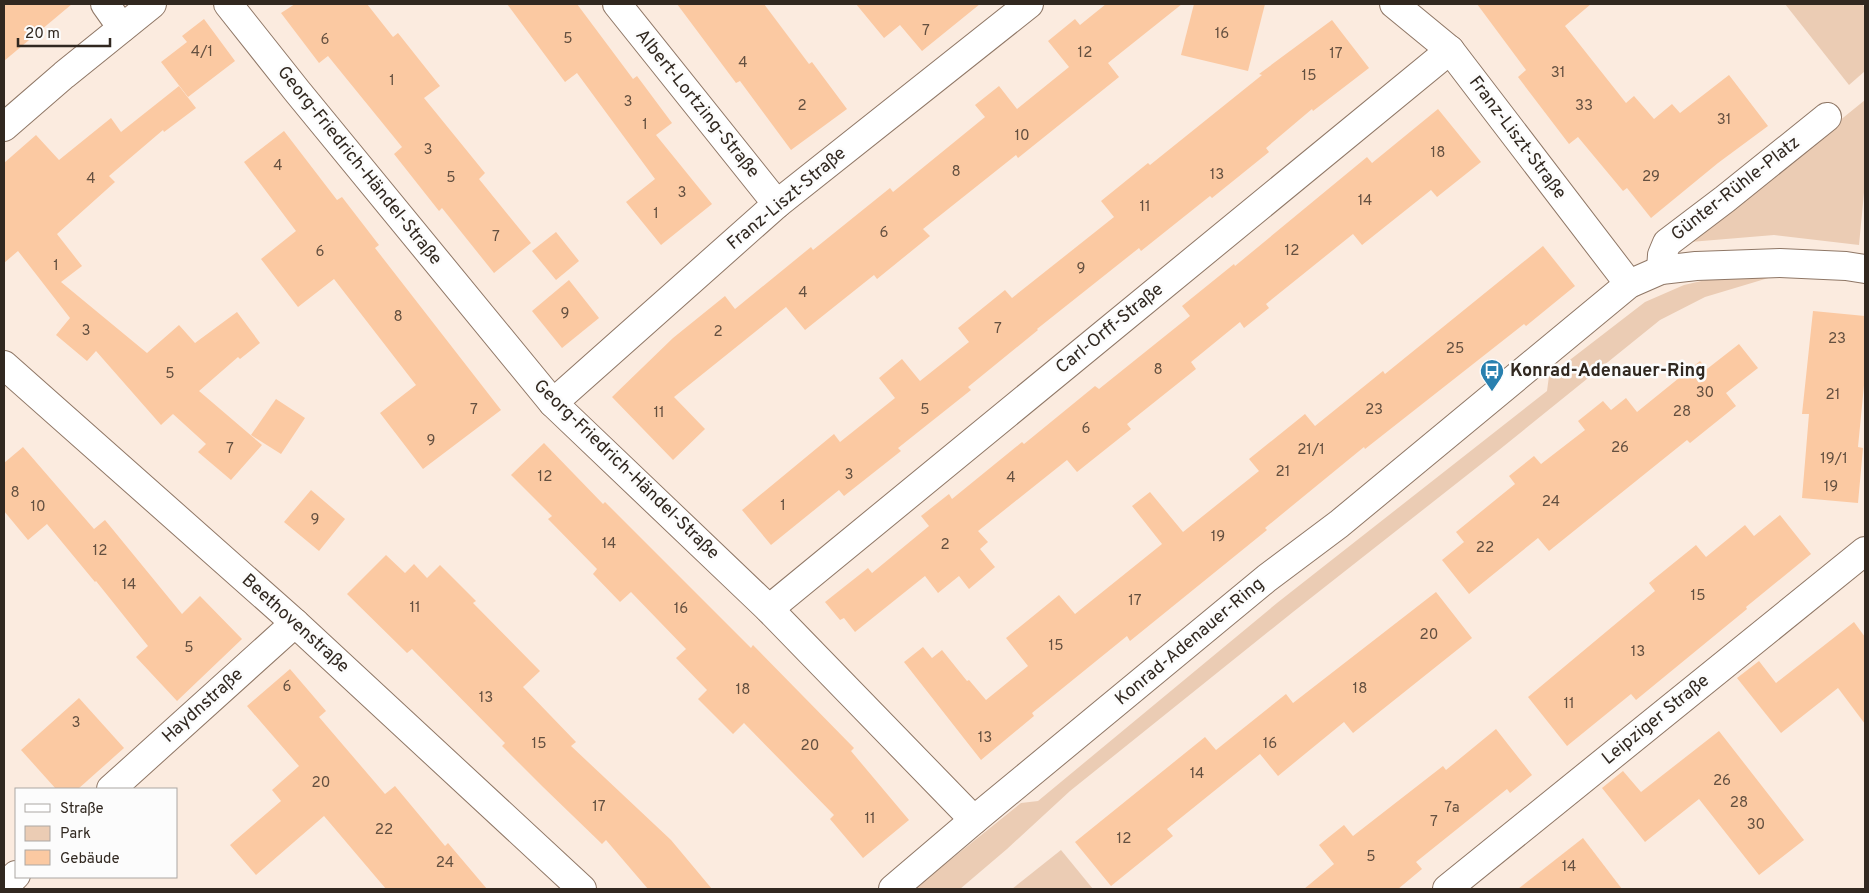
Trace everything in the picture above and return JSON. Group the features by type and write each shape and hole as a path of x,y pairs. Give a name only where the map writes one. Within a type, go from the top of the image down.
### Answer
{"street":[{"path":"105,4 122,28"},
{"path":"4,127 64,75 152,4"},
{"name":"Georg-Friedrich-Händel-Straße","path":"228,4 292,85 553,403 769,609 974,820"},
{"name":"Albert-Lortzing-Straße","path":"617,4 777,204"},
{"name":"Franz-Liszt-Straße","path":"553,403 777,204 1029,4"},
{"name":"Franz-Liszt-Straße","path":"1394,4 1450,50 1628,284"},
{"name":"Carl-Orff-Straße","path":"769,609 1450,50"},
{"name":"Günter-Rühle-Platz","path":"1661,270 1662,255 1667,244 1827,117"},
{"name":"Konrad-Adenauer-Ring","path":"893,889 1267,578 1338,524 1628,284 1661,270 1696,266 1780,263 1846,266 1865,269"},
{"name":"Beethovenstraße","path":"4,365 295,623 582,889"},
{"name":"Leipziger Straße","path":"1447,889 1865,551"},
{"name":"Haydnstraße","path":"113,788 295,623"},
{"path":"4,887 15,876"}],"green space":[{"path":"1785,4 1862,4 1865,8 1865,71 1849,85"},
{"path":"1865,100 1865,182 1859,245 1774,235 1690,242"},
{"path":"1723,276 1775,276 1705,297 1660,320 1070,791 960,889 914,889 1021,803 1038,801 1277,603 1547,391 1549,376 1645,302 1684,285"},
{"path":"1061,850 1093,889 1012,889"}],"building":[{"path":"4,4 72,4 4,61"},
{"path":"295,4 367,4 393,37 398,33 440,86 424,98 485,173 479,179 531,243 494,273 442,208 439,211 394,154 402,147 328,56 319,63 281,13"},
{"path":"507,4 577,4 633,79 637,76 672,123 656,135 712,204 661,245 626,202 655,179 577,73 565,82"},
{"path":"677,4 764,4 809,64 812,62 847,109 791,150 740,81 736,83"},
{"path":"856,4 980,4 922,51 900,25 884,38"},
{"path":"1106,4 1182,4 1108,63 1119,77 1018,158 1016,155 923,229 930,236 877,279 874,275 805,330 786,307 674,397 705,429 673,460 612,397 673,338 725,296 735,309 811,247 813,250 890,188 893,192 985,117 975,105 999,86 1017,109 1069,67 1048,41 1075,19 1080,25"},
{"path":"1194,4 1265,4 1248,71 1181,55"},
{"path":"1477,4 1591,4 1565,26 1626,103 1634,96 1654,119 1672,104 1680,113 1729,75 1768,126 1718,163 1651,218 1627,188 1623,191 1578,137 1569,144 1518,77 1526,70"},
{"path":"204,19 235,61 188,97 161,62 187,42 182,36"},
{"path":"1332,20 1369,68 1313,111 1312,109 1266,148 1269,152 1212,198 1210,196 1141,251 1139,248 1037,329 968,387 971,390 898,448 901,451 844,496 839,490 771,545 742,510 834,434 840,442 895,398 879,378 902,359 920,381 969,342 958,328 1005,290 1012,298 1114,217 1101,201 1148,163 1150,165 1262,75 1259,74"},
{"path":"179,86 196,108 164,132 163,130 109,176 115,182 57,234 82,266 61,282 147,353 179,325 195,343 237,312 260,343 240,359 238,357 199,391 262,445 231,480 198,452 206,444 173,414 161,425 96,351 87,361 56,335 70,318 18,251 4,263 4,163 36,135 59,160 111,118 121,132"},
{"path":"1438,109 1481,162 1437,197 1431,190 1362,245 1353,234 1266,304 1269,308 1244,328 1240,322 1191,362 1196,369 1127,424 1131,429 1077,472 1067,460 978,531 988,542 980,549 995,567 969,589 959,576 938,593 925,576 855,632 844,618 840,620 825,602 868,568 872,573 929,526 921,516 949,494 952,499 1022,442 1024,444 1095,386 1099,389 1190,316 1182,306 1234,264 1235,266 1367,157 1372,163"},
{"path":"284,131 337,200 342,197 379,245 375,248 501,410 423,469 380,413 416,385 334,279 298,307 261,259 296,231 244,162"},
{"path":"556,232 579,261 556,280 532,251"},
{"path":"1543,246 1575,286 1526,326 1524,324 1365,449 1364,447 1265,528 1267,530 1130,641 1127,636 1032,713 1034,716 981,760 904,662 923,647 932,658 942,650 967,681 969,680 986,700 1028,666 1006,638 1059,595 1075,614 1162,544 1132,506 1150,492 1183,532 1259,471 1249,459 1305,414 1315,426 1383,371 1385,374"},
{"path":"569,280 599,318 562,348 532,311"},
{"path":"1813,311 1865,316 1865,375 1858,447 1863,448 1858,503 1802,498 1809,414 1802,414"},
{"path":"1739,344 1758,368 1726,393 1736,406 1690,443 1687,440 1549,551 1538,538 1469,594 1442,560 1464,542 1456,532 1515,484 1509,476 1534,456 1541,464 1585,430 1578,421 1603,401 1611,410 1626,398 1637,412 1700,361 1707,369"},
{"path":"276,399 305,418 281,454 251,435"},
{"path":"544,443 603,504 605,502 751,648 753,645 854,748 851,751 909,820 863,858 830,819 834,815 744,723 733,734 698,699 707,690 676,658 686,649 631,592 620,602 593,574 597,569 548,519 552,516 511,475"},
{"path":"23,447 94,529 105,520 182,614 200,596 242,639 177,701 136,657 148,646 47,524 28,540 4,511 4,463"},
{"path":"311,490 345,519 319,551 284,522"},
{"path":"1780,515 1811,554 1636,700 1631,694 1567,746 1528,697 1655,591 1649,583 1696,545 1706,557 1745,525 1754,536"},
{"path":"386,555 405,573 414,564 427,578 440,565 476,601 473,603 540,671 523,687 576,742 571,746 671,840 712,889 648,889 606,840 602,844 543,787 502,746 505,743 412,649 407,653 347,594"},
{"path":"1436,592 1472,638 1353,733 1344,722 1278,776 1260,754 1167,829 1173,836 1111,886 1075,842 1205,737 1216,750 1286,694 1293,703"},
{"path":"1854,622 1865,637 1865,724 1838,688 1781,733 1737,678 1759,661 1776,683"},
{"path":"290,669 326,711 319,717 385,794 395,786 445,846 448,843 487,889 386,889 324,816 256,875 230,845 281,801 272,790 299,766 247,706"},
{"path":"79,698 124,748 79,788 55,788 21,750"},
{"path":"1496,729 1532,775 1510,793 1507,789 1416,862 1422,869 1398,889 1304,889 1334,864 1319,845 1344,825 1353,836 1443,766 1446,770"},
{"path":"1719,731 1804,840 1759,875 1699,799 1645,842 1602,788 1623,771 1641,792"},
{"path":"1583,838 1622,889 1518,889"}],"place":[{"name":"Konrad-Adenauer-Ring","path":"1492,392"}]}
